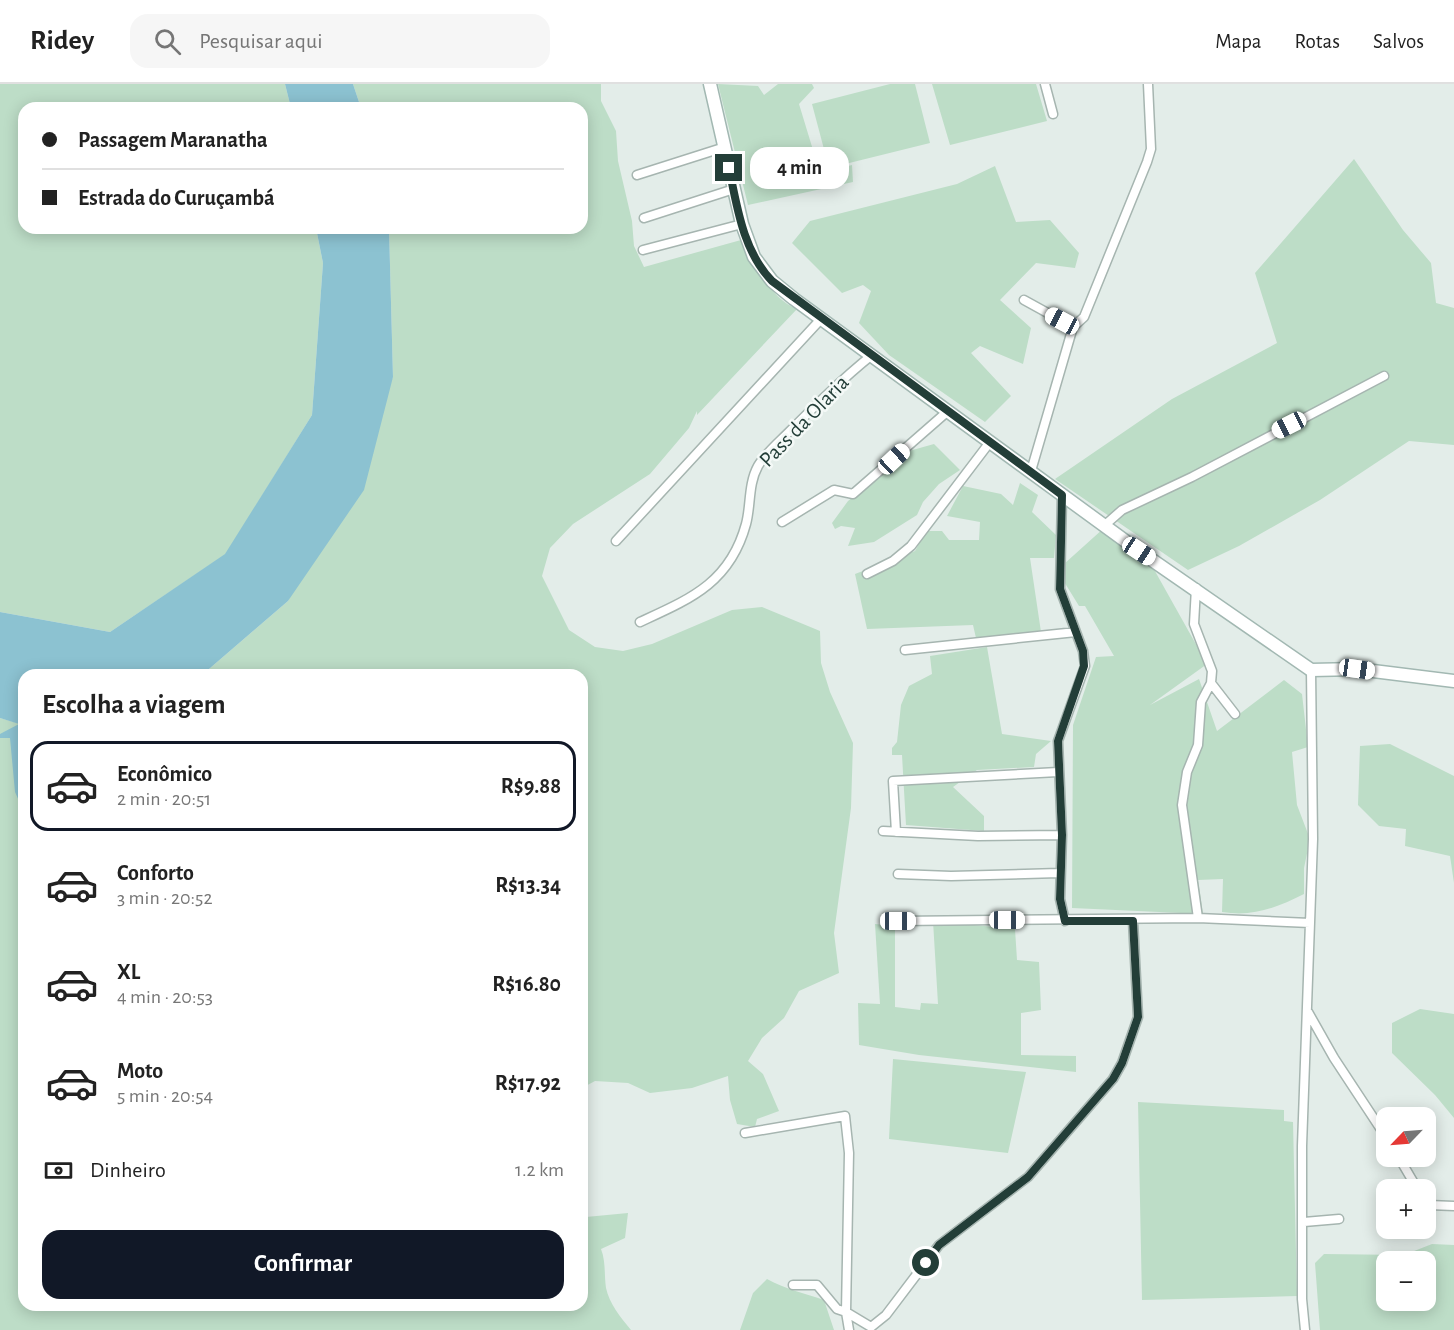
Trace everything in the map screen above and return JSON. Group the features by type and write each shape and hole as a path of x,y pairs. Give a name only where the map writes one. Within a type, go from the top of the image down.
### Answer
{"street":[{"path":"710,84 742,224 759,268 772,281 1139,551 1196,588 1311,670 1357,669 1454,681"},
{"path":"1046,84 1053,114"},
{"path":"1030,471 1073,327 1084,317 1151,149 1148,84"},
{"path":"637,175 725,147"},
{"path":"644,219 734,189"},
{"path":"643,250 742,224"},
{"path":"1024,300 1073,327"},
{"path":"616,541 821,319"},
{"name":"Pass da Olaria","path":"640,622 696,596 719,576 730,560 746,525 751,487 757,467 819,402 872,355"},
{"path":"1105,525 1122,510 1192,477 1384,376"},
{"path":"782,522 834,490 853,494 948,411"},
{"path":"867,574 893,561 911,546 990,442"},
{"path":"1062,495 1060,589 1083,651 1084,666 1058,741 1062,835 1059,873 1060,899 1065,921"},
{"path":"1196,588 1194,624 1210,662 1211,683 1201,702 1198,745 1187,772 1182,804 1198,918"},
{"path":"905,650 1076,632"},
{"path":"1305,1330 1302,1299 1304,1222 1302,1146 1313,838 1311,670"},
{"path":"1211,683 1235,714"},
{"path":"896,832 893,782 1058,772"},
{"path":"883,831 978,836 1062,835"},
{"path":"898,874 951,876 1059,873"},
{"path":"898,921 1133,921 1198,918 1310,923"},
{"path":"793,1285 817,1285 837,1309 871,1327 886,1315 939,1245 1028,1177 1113,1079 1122,1063 1138,1017 1133,921"},
{"path":"1308,1011 1334,1058 1376,1122"},
{"path":"745,1133 846,1116 849,1153 846,1312 849,1330"},
{"path":"1436,1205 1454,1206"},
{"path":"1304,1222 1339,1219"}],"green space":[{"path":"0,84 285,84 290,102 18,102 18,234 317,234 323,263 312,415 226,554 110,632 0,612"},
{"path":"353,84 601,84 601,101 616,131 618,161 632,221 634,246 644,267 741,240 757,270 771,289 779,298 797,309 697,415 697,411 689,428 650,474 573,524 550,548 542,576 569,630 595,647 623,651 652,644 732,610 762,607 820,631 821,663 830,692 853,743 851,808 834,933 839,973 799,991 784,1018 762,1038 748,1061 763,1074 779,1111 757,1119 755,1127 737,1124 730,1100 728,1076 692,1088 650,1093 628,1083 595,1081 588,1085 588,669 209,669 288,601 393,377 389,234 588,234 588,102 359,102"},
{"path":"718,84 758,86 764,95 778,84 812,84 814,88 799,104 820,173 852,165 853,182 748,205"},
{"path":"890,84 915,84 930,143 829,168 812,104"},
{"path":"932,84 1036,84 1047,121 950,145"},
{"path":"1354,159 1403,230 1431,263 1436,303 1454,308 1454,445 1409,441 1320,500 1239,546 1188,570 1055,479 1172,399 1277,343 1255,273"},
{"path":"995,166 1016,222 1050,220 1079,253 1075,268 1036,263 1000,300 1031,328 1023,364 980,346 971,353 1011,396 985,422 889,355 859,323 871,291 863,285 842,293 792,243 810,221 957,184"},
{"path":"934,444 960,470 939,484 923,502 917,515 874,542 848,546 855,528 841,526 835,529 832,523 848,501 909,451"},
{"path":"1020,483 1038,495 1032,512 1056,535 1054,558 1030,558 1041,632 976,638 973,625 867,629 855,574 915,551 926,531 942,531 949,540 979,540 980,522 947,516 963,486 1001,494 1013,505"},
{"path":"1104,528 1151,564 1207,664 1150,705 1199,679 1217,731 1284,680 1302,694 1308,747 1292,752 1297,805 1310,839 1304,868 1304,894 1264,910 1244,913 1222,912 1223,879 1198,880 1203,914 1072,908 1073,725 1096,657 1114,656 1085,606 1079,606 1063,580 1064,564"},
{"path":"987,647 1002,734 1051,741 1036,754 1034,767 977,770 953,787 984,816 984,831 906,825 902,755 892,755 892,748 897,742 901,705 909,686 932,674 930,656"},
{"path":"0,718 18,723 18,1311 588,1311 588,1217 628,1213 625,1238 601,1249 608,1294 616,1310 631,1330 0,1330"},
{"path":"1390,744 1454,776 1454,883 1450,856 1405,846 1406,829 1379,826 1358,805 1360,746"},
{"path":"933,921 1015,929 1017,960 1039,962 1041,1010 1021,1013 1021,1055 1076,1056 1076,1072 919,1055 859,1045 858,1003 880,1004 875,924 895,926 895,1007 920,1010 921,1003 938,1004"},
{"path":"1420,1009 1454,1014 1454,1118 1435,1095 1392,1053 1392,1023"},
{"path":"893,1059 1026,1072 1008,1153 889,1139"},
{"path":"1138,1102 1284,1110 1284,1121 1293,1122 1297,1296 1142,1300"},
{"path":"1432,1244 1454,1245 1454,1330 1320,1330 1315,1263 1324,1254 1376,1255 1376,1311 1436,1311 1436,1251 1414,1251"},
{"path":"767,1279 824,1300 834,1330 740,1330 753,1293"}],"water":[{"path":"285,84 353,84 359,102 290,102"},
{"path":"317,234 389,234 393,377 364,490 288,601 209,669 18,669 18,724 0,718 0,612 110,632 225,554 312,415 323,263"},
{"path":"18,725 18,799 15,792 10,738 0,738 0,734"}],"route":[{"path":"729,168 742,224 754,257 759,268 772,281 1062,495 1060,589 1083,651 1084,666 1078,689 1058,741 1062,835 1059,873 1060,899 1065,921 1133,921 1138,1017 1122,1063 1113,1079 1028,1177 939,1245 926,1263"}]}
